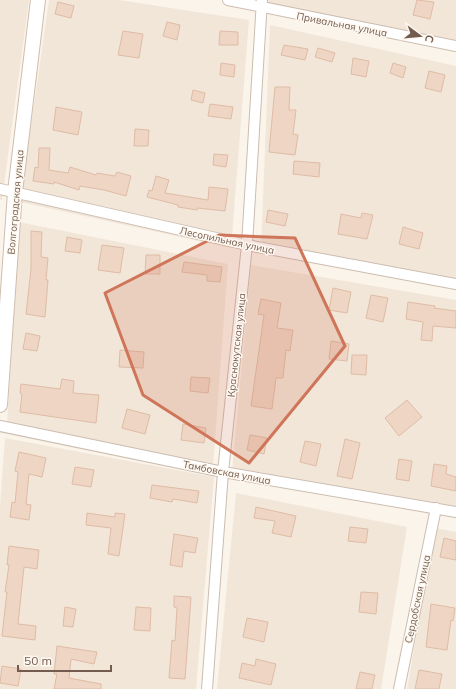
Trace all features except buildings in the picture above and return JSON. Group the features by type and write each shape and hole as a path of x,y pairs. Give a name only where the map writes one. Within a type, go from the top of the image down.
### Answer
{"street":[{"name":"Волгоградская улица","path":"0,405 15,192 38,0"},
{"name":"Привальная улица","path":"228,0 261,4 456,46"},
{"name":"Краснокутская улица","path":"207,689 223,472 247,245 261,4"},
{"name":"Лесопильная улица","path":"0,189 247,245 456,284"},
{"name":"Тамбовская улица","path":"0,426 223,472 456,512"},
{"name":"Сердобская улица","path":"399,689 436,508"}],"highlighted area":[{"path":"219,235 295,238 345,346 249,463 143,395 105,293"}],"shaded area":[{"path":"0,0 29,0 2,200 0,200"},
{"path":"49,0 119,0 249,20 231,248 20,202"},
{"path":"266,0 456,0 456,49 265,8"},
{"path":"270,25 456,66 456,281 261,248"},
{"path":"19,222 228,264 213,467 7,425"},
{"path":"251,265 456,300 456,512 232,471"},
{"path":"5,438 214,477 196,689 0,689 0,506"},
{"path":"236,493 407,527 381,689 217,689"},
{"path":"435,528 456,532 456,689 407,689"}]}
